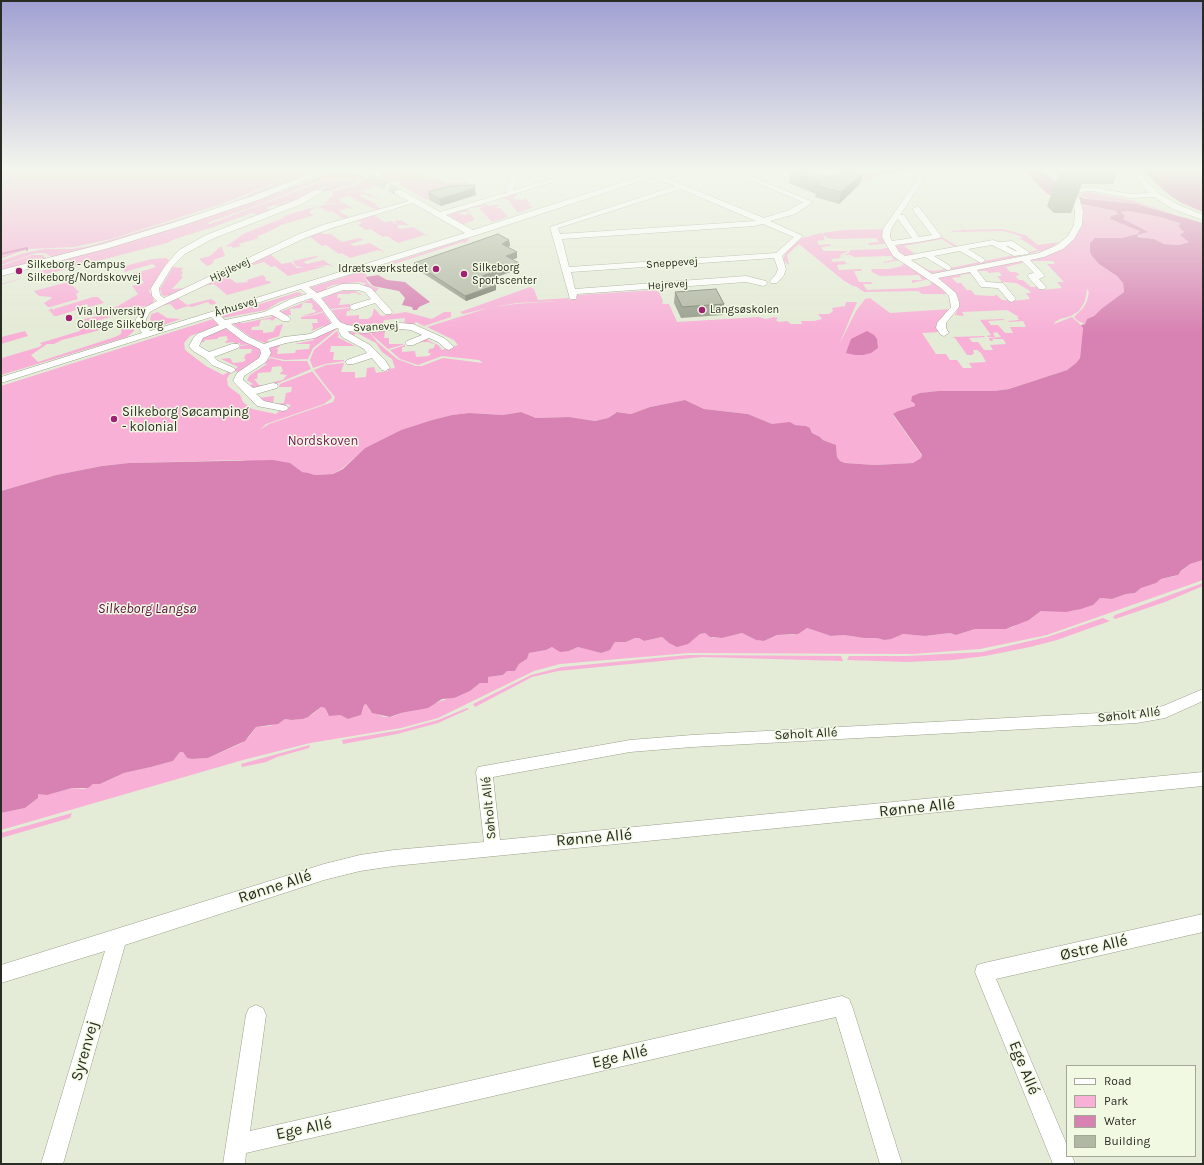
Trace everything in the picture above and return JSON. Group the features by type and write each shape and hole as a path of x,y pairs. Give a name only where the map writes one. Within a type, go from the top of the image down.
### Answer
{"street":[{"path":"1,273 106,246 177,224"},
{"path":"163,301 156,296 155,288 169,266 182,252 209,237 241,224"},
{"name":"Hjejlevej","path":"147,334 141,319 147,310 163,301 302,236 335,224"},
{"path":"456,224 472,233"},
{"name":"Århusvej","path":"1,380 472,233 478,228 491,224"},
{"path":"554,227 562,224"},
{"path":"556,236 750,224"},
{"path":"773,224 799,236 778,255"},
{"path":"890,224 887,229 886,237 896,254 950,291 955,302 950,314 942,323 941,328 944,333"},
{"path":"906,224 918,240"},
{"path":"889,244 937,236 928,224"},
{"path":"930,277 1048,252 1060,247 1068,240 1078,224"},
{"name":"Hejrevej","path":"554,227 573,294 746,279 763,283 774,281 780,275 782,269 778,255"},
{"path":"903,260 994,242 998,245"},
{"path":"961,248 981,261"},
{"name":"Sneppevej","path":"566,270 778,255"},
{"path":"927,255 947,268"},
{"path":"1024,258 1041,276 1032,276 1042,287"},
{"path":"971,268 983,289 1000,284 1012,299"},
{"name":"Svanevej","path":"303,286 328,310 341,326 346,335 364,345 382,362 385,368"},
{"name":"Svanevej","path":"315,296 336,288 354,286 368,290 388,312"},
{"path":"231,370 215,363 208,356 196,349 194,342 206,333 224,324 274,312 294,301 315,296"},
{"name":"Svanevej","path":"354,307 376,300"},
{"path":"274,312 286,319"},
{"path":"212,314 246,339 264,347 284,340 312,336 341,326"},
{"name":"Svanevej","path":"341,326 364,330 407,326 419,329 441,340 449,347"},
{"name":"Svanevej","path":"410,344 429,335"},
{"path":"208,356 235,346"},
{"path":"264,347 266,353 263,360 244,372 238,378 241,384 251,392 253,397 261,404 283,408"},
{"path":"350,362 373,354"},
{"path":"251,392 273,386"},
{"name":"Søholt Allé","path":"493,848 484,772 630,746 692,741 1137,717 1165,712 1203,695"},
{"name":"Rønne Allé","path":"1,974 324,872 360,863 493,848 1203,779"},
{"name":"Østre Allé","path":"984,972 1203,923"},
{"name":"Syrenvej","path":"52,1164 118,938"},
{"name":"Ege Allé","path":"984,972 1064,1164"},
{"name":"Ege Allé","path":"237,1144 842,1006 891,1164"},
{"path":"234,1164 256,1015"}],"green space":[{"path":"1,224 157,224 111,239 74,247 29,249 1,259"},
{"path":"162,224 168,224 140,234 53,258 45,253 36,253 1,265 1,261 24,253 45,249 71,249 90,246"},
{"path":"180,224 221,224 167,243 28,279 26,275 60,266 55,261"},
{"path":"267,224 283,224 257,236 259,238 239,244 241,246 233,248 231,246 225,247 245,233"},
{"path":"408,224 399,225 397,227 400,229 413,227 431,238 425,235 398,243 387,236 383,237 370,229 366,230 358,225"},
{"path":"959,224 965,230 1003,229 1025,235 1038,245 1059,242 1049,249 1024,255 1021,254 1038,250 1021,239 1014,239 1023,238 1018,235 1003,231 951,231 964,230"},
{"name":"Nordskoven","path":"1082,224 1125,224 1140,231 1138,234 1121,238 1099,238 1092,256 1117,276 1123,283 1124,292 1094,316 1087,319 1085,324 1078,321 1074,317 1083,308 1087,301 1089,292 1087,289 1085,301 1079,311 1071,316 1055,322 1054,324 1072,317 1083,327 1080,358 1067,370 1009,389 994,391 938,391 921,393 912,396 911,401 915,404 915,406 898,411 893,415 922,456 913,463 875,465 845,463 840,461 837,457 836,445 823,440 812,433 811,429 806,426 772,424 748,414 704,409 685,400 650,407 631,414 619,412 608,418 595,421 569,417 536,418 521,412 503,415 469,413 452,415 401,430 365,448 343,468 333,474 315,475 242,460 129,463 102,466 56,475 1,491 1,386 213,319 219,325 190,336 184,343 185,350 206,366 223,375 238,367 221,359 230,358 233,363 243,362 246,360 244,358 246,354 251,353 252,349 239,349 240,346 252,344 261,349 262,357 239,372 234,371 229,375 227,379 228,386 240,395 243,402 252,409 276,414 280,410 285,411 291,405 287,404 283,406 273,404 284,403 286,393 291,392 292,387 279,387 280,384 312,371 332,398 324,404 266,424 260,430 269,424 333,402 335,397 314,370 326,365 344,363 341,372 355,372 355,378 366,377 367,368 374,367 376,373 395,368 392,359 382,352 376,343 357,333 352,336 346,332 370,333 377,342 397,359 416,366 422,366 443,358 483,363 479,360 442,356 418,365 400,359 390,350 405,345 405,347 402,347 402,352 415,351 416,357 429,356 431,353 428,353 429,349 434,348 435,344 419,342 427,338 431,338 427,340 438,345 442,350 458,345 454,340 427,327 488,308 463,314 460,312 530,287 534,289 538,300 569,298 569,300 577,299 577,295 655,290 659,292 663,301 662,304 669,304 677,322 759,317 766,319 774,317 778,318 776,320 779,322 787,321 791,324 802,324 801,321 814,321 822,319 818,314 829,314 833,311 832,308 845,306 846,302 857,302 839,345 856,311 865,299 870,298 890,313 951,309 939,332 922,333 936,354 946,354 950,360 957,360 963,368 972,368 969,363 986,362 981,353 977,350 973,350 974,353 972,355 967,355 955,338 952,337 984,336 985,337 969,338 972,342 978,342 984,350 993,350 990,345 1006,344 1003,339 992,339 993,341 990,341 989,338 1001,337 997,332 993,333 995,337 988,337 987,336 991,335 980,320 977,320 1003,319 1004,320 988,321 991,325 998,325 1005,333 1013,333 1010,327 1026,327 1023,321 1009,322 1008,321 1019,320 1017,317 1019,317 1007,310 962,312 964,316 955,315 960,304 958,297 938,278 971,272 974,273 952,278 957,283 961,283 967,290 971,290 975,295 997,295 1002,300 1012,301 1030,299 1026,293 1031,293 1029,290 1016,283 1002,282 997,276 1002,276 999,272 989,273 987,271 978,271 978,269 1020,261 1026,262 1006,267 1010,272 1016,272 1020,275 1015,276 1019,280 1023,280 1031,287 1038,287 1042,290 1062,288 1057,282 1064,282 1047,264 1055,264 1053,261 1030,260 1054,253 1069,244 1077,234","holes":["557,301 515,304 488,308 517,303"]},
{"path":"1132,224 1179,224 1178,227 1183,230 1183,234 1189,242 1179,245 1164,244 1154,239 1137,236 1138,234 1147,233"},
{"path":"883,229 885,244 869,245 868,243 879,242 876,238 836,239 827,238 822,233 845,230"},
{"path":"321,232 323,234 331,234 342,242 360,238 364,240 350,244 354,246 370,243 385,252 378,250 350,258 342,253 339,254 326,245 322,246 309,236"},
{"path":"821,233 824,236 824,240 817,241 819,245 830,244 831,246 821,247 824,251 848,251 841,254 840,258 831,259 833,262 844,261 847,264 837,265 839,270 861,269 862,271 854,271 859,282 871,282 873,284 863,284 867,290 916,288 932,285 930,283 933,282 947,294 922,294 918,291 864,292 843,280 799,244 787,255 789,265 783,260 786,251 802,238"},
{"path":"942,237 959,247 956,248 942,239 904,246 917,255 905,257 895,246"},
{"path":"465,239 470,239 465,243 463,242 394,264 395,266 392,267 387,264"},
{"path":"222,247 225,256 213,260 214,262 212,264 207,266 199,259 210,256"},
{"path":"883,248 888,248 900,260 884,263 883,262 894,260 891,256 854,257 851,255 844,255 841,257 841,256 849,253 850,250 884,249"},
{"path":"275,252 271,255 282,264 291,262 297,268 305,268 296,266 293,261 316,256 318,257 303,262 307,264 323,260 334,267 328,265 310,267 327,266 288,276 275,266 271,267 264,262 254,265 252,264"},
{"path":"1019,254 1022,256 931,274 909,260 925,256 927,257 912,260 928,270 935,271"},
{"path":"32,255 43,255 47,260 1,270 1,266"},
{"path":"166,258 169,260 149,291 154,299 153,303 149,306 130,307 82,317 118,306 138,294 132,286 144,283 141,279 137,278 139,278 137,275 133,274 156,267 153,264 124,272 125,266 152,259"},
{"path":"905,264 929,279 912,283 912,280 922,280 919,275 880,276 872,272 871,269 889,269 903,266 901,265"},
{"path":"173,267 183,268 181,271 183,272 181,276 183,277 172,289 187,288 170,295 162,295 160,289"},
{"path":"363,271 367,276 364,277 370,285 379,288 376,292 373,292 363,286 366,283 358,282 333,285 326,288 329,290 317,295 309,288"},
{"path":"230,273 227,276 236,283 248,282 247,280 263,275 266,278 265,280 270,281 271,283 227,295 214,284 205,286 209,284 208,283"},
{"path":"26,277 1,285 1,284"},
{"path":"72,281 72,285 79,292 76,294 78,299 50,307 44,303 52,298 51,297 39,296 34,291"},
{"path":"355,291 362,295 356,293 338,294 337,298 341,298 339,305 350,304 350,307 331,309 322,299 334,293"},
{"path":"298,292 303,294 279,302 266,310 223,318 222,316"},
{"path":"93,297 98,297 104,303 89,307 87,304 75,308 76,310 57,316 54,316 50,311 48,311 52,308 54,311 54,309"},
{"path":"178,298 187,305 211,299 217,303 211,305 208,302 176,310 170,304 160,306"},
{"path":"308,298 317,303 323,311 312,315 301,316 316,312 312,309 313,306 311,303 303,303 301,308 290,309 291,315 285,315 280,312 310,300"},
{"path":"139,307 147,307 138,314 131,311 93,322 100,330 62,340 54,344 47,344 31,355 38,362 115,337 121,334 122,327 133,326 134,331 127,337 1,375 1,356 2,358 39,347 42,345 40,343 80,331 77,325 84,323 84,319"},
{"path":"350,308 350,311 347,311 346,316 359,315 359,319 368,319 372,316 374,308 381,316 406,312 432,319 444,312 451,312 451,317 424,326 416,322 413,325 404,324 405,318 384,320 382,326 356,328 340,323 332,310"},
{"path":"158,312 167,318 181,319 160,326 152,326 150,321 151,314"},
{"path":"323,312 332,325 326,328 323,326 311,331 313,328 312,323 318,323 317,319 301,319 301,317"},
{"path":"271,315 278,316 272,321 270,319 261,320 259,326 252,327 251,330 263,330 263,333 273,332 276,326 283,324 279,336 267,340 270,343 268,344 252,338 230,322 240,320 240,323 244,323 272,317"},
{"path":"335,327 337,329 313,348 308,359 285,360 270,357 270,348 281,344 278,348 275,348 278,349 277,354 295,353 296,350 309,349 310,344 295,344 314,340 313,338"},
{"path":"225,328 252,344 240,345 240,343 235,344 234,342 225,343 229,339 227,339 227,336 197,343 201,337"},
{"path":"394,330 385,331 384,338 389,338 389,344 405,344 388,349 372,335 372,331"},
{"path":"25,331 28,336 1,344 1,337"},
{"path":"337,331 339,336 337,337 355,346 331,346 330,352 334,352 333,360 344,361 325,364 313,368 310,360 314,350"},
{"path":"270,358 283,361 307,361 311,369 276,384 273,382 283,380 287,375 280,374 283,371 281,366 272,367 271,372 258,373 257,379 254,379 259,385 264,386 256,388 249,386 253,384 247,380 250,375 267,364 264,363"},
{"path":"274,396 273,404 264,402 258,398"},
{"path":"1203,560 1203,580 1047,635 980,649 913,654 689,653 560,664 534,671 438,718 401,728 310,743 243,760 1,830 1,813 25,808 38,798 38,794 50,794 72,788 84,789 95,783 100,784 124,773 173,761 180,752 183,752 187,758 208,758 240,744 249,737 256,727 270,726 285,719 303,719 313,714 321,707 325,708 328,715 340,715 348,719 361,715 364,705 366,704 370,711 384,717 392,717 470,691 480,683 488,683 488,677 503,675 507,671 515,671 519,664 527,659 529,653 546,650 552,647 569,651 578,647 601,653 613,646 615,642 626,642 635,638 639,638 644,641 662,637 669,643 695,638 700,634 705,633 713,638 722,638 742,633 756,640 764,641 777,635 793,635 807,628 831,636 844,635 884,640 903,634 926,636 950,633 956,635 975,629 1006,629 1032,618 1041,611 1072,611 1090,606 1100,598 1112,599 1126,594 1135,593 1141,588 1161,579 1176,576 1190,564"},
{"path":"1203,583 1203,586 1165,602 1115,619 1113,617 1115,615"},
{"path":"1103,618 1110,621 1057,640 985,656 953,660 907,662 847,660 849,656 907,656 982,652 1047,637"},
{"path":"687,655 841,656 843,661 702,657 558,671 532,677 475,707 473,704 531,675 562,667"},
{"path":"467,708 469,709 438,723 397,734 343,744 342,740 401,730 438,720"},
{"path":"310,745 309,748 277,757 266,762 242,767 241,764"},
{"path":"72,813 70,818 1,838 1,833"}],"water":[{"name":"Silkeborg Langsø","path":"1123,224 1133,224 1148,232 1137,235 1138,237 1154,239 1164,244 1179,245 1189,242 1180,235 1184,232 1178,226 1180,224 1203,224 1203,560 1190,564 1178,575 1161,579 1156,583 1141,588 1135,593 1126,594 1112,599 1100,598 1093,605 1081,609 1066,612 1041,611 1029,620 1006,629 975,629 956,635 950,633 925,636 903,634 884,640 844,635 831,636 807,628 798,634 777,635 764,641 756,640 742,633 722,638 710,637 705,633 700,634 688,644 677,647 662,637 644,641 639,638 635,638 626,642 615,642 610,650 601,653 578,647 569,651 560,652 552,647 546,650 529,653 527,659 519,664 515,671 507,671 503,675 488,677 488,683 480,683 470,691 454,698 442,699 428,708 401,713 390,717 372,713 366,704 364,705 361,715 348,719 340,715 329,716 325,708 321,707 303,719 285,719 278,724 256,727 245,741 208,758 187,758 183,752 180,752 173,761 124,773 100,784 93,784 88,788 72,788 47,795 38,794 38,798 25,808 1,813 1,491 56,475 102,466 129,463 273,460 290,463 302,472 315,475 333,474 343,469 365,448 401,430 452,415 469,413 503,415 521,412 536,418 569,417 595,421 608,418 617,412 631,414 650,407 685,400 704,409 748,414 772,424 790,422 795,425 806,426 810,428 812,433 823,440 836,445 837,457 840,461 845,463 875,465 913,463 921,458 922,455 893,414 915,406 915,404 911,401 912,396 920,393 938,391 994,391 1009,389 1067,370 1080,358 1083,328 1081,325 1085,324 1087,319 1094,316 1124,292 1123,283 1117,276 1099,264 1092,256 1090,252 1090,243 1095,238 1121,238 1138,234 1140,231"},
{"path":"378,275 387,280 405,282 430,302 419,307 417,310 413,310 412,307 402,305 405,298 399,291 373,286 365,277"},
{"path":"867,331 874,335 877,339 878,348 871,353 863,355 846,353 851,339"}],"building":[{"name":"Silkeborg Sportscenter","path":"498,234 509,240 502,244 517,252 506,256 519,263 482,276 496,285 465,296 414,263"},
{"path":"716,289 724,304 682,307 675,292"}],"waterway":[{"path":"1,254 27,248 27,250"}],"place":[{"name":"Idrætsværkstedet","path":"436,269"},
{"name":"Silkeborg - Campus Silkeborg/Nordskovvej","path":"19,271"},
{"name":"Silkeborg Sportscenter","path":"464,274"},
{"name":"Langsøskolen","path":"702,310"},
{"name":"Via University College Silkeborg","path":"69,318"},
{"name":"Silkeborg Søcamping - kolonial","path":"114,419"}]}
